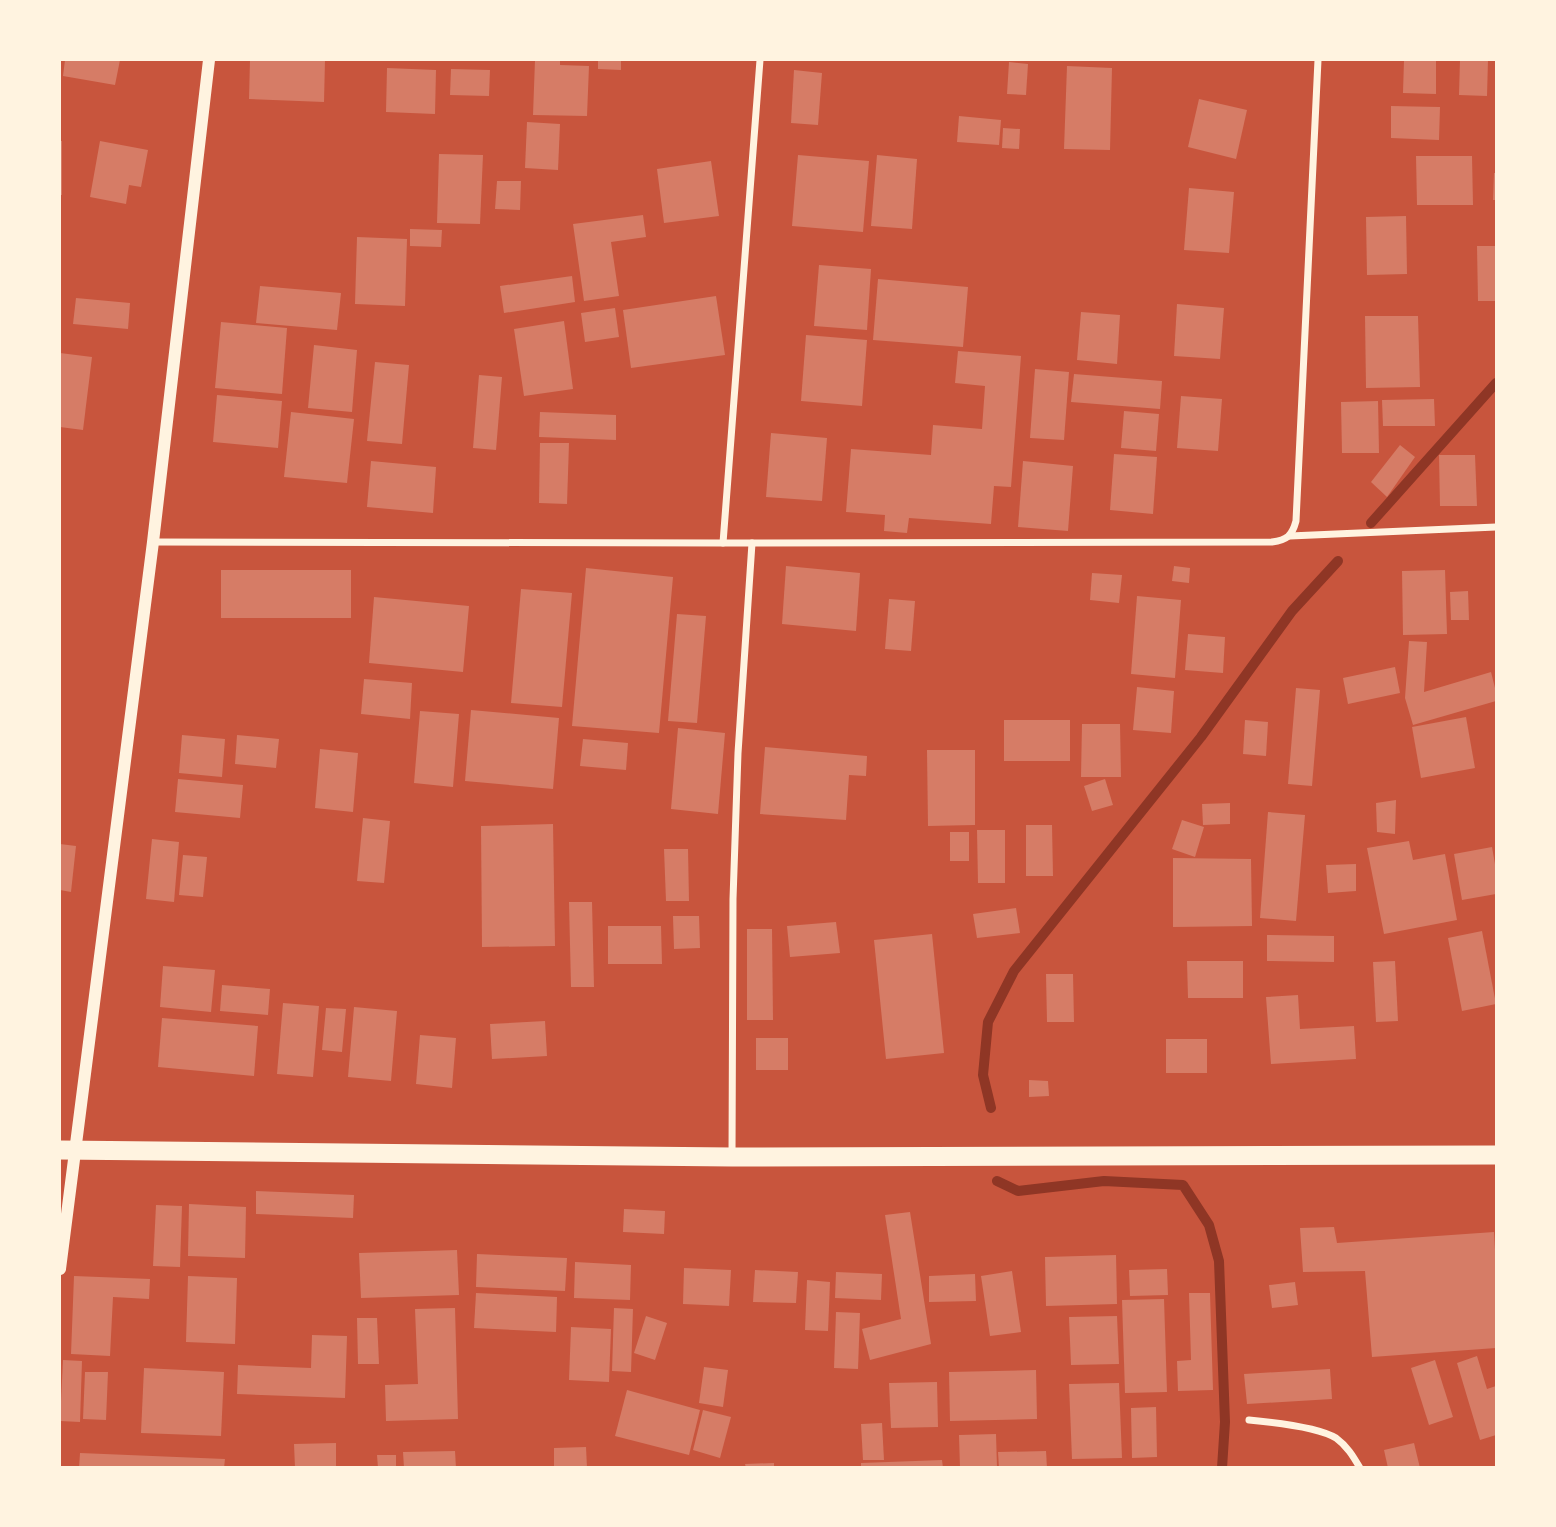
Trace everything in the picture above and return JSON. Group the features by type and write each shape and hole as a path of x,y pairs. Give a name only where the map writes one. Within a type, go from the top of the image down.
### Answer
{"highway":[{"path":"68,1150 732,1157 1496,1155"}],"street":[{"path":"60,1269 68,1150 153,542 209,60"},
{"path":"723,543 760,60"},
{"path":"153,542 1283,541 1290,536 1296,521 1318,60"},
{"path":"1290,536 1496,527"},
{"path":"732,1157 733,899 738,753 752,542"},
{"path":"1249,1420 1334,1436 1351,1452 1360,1468"}],"building":[{"path":"65,60 120,60 115,85 63,76"},
{"path":"250,60 325,60 324,102 249,99"},
{"path":"535,60 560,60 560,65 589,66 587,116 533,115"},
{"path":"598,60 621,60 621,70 598,69"},
{"path":"1404,60 1436,60 1436,94 1403,93"},
{"path":"1460,60 1488,60 1487,96 1459,95"},
{"path":"1009,62 1028,64 1026,95 1007,94"},
{"path":"1067,66 1112,68 1110,150 1064,149"},
{"path":"387,68 436,70 435,114 386,112"},
{"path":"451,69 490,70 489,96 450,95"},
{"path":"794,70 822,73 818,125 791,123"},
{"path":"1199,99 1247,110 1236,159 1188,147"},
{"path":"1391,106 1440,107 1439,140 1391,138"},
{"path":"959,116 1001,120 999,145 957,142"},
{"path":"527,122 560,124 558,170 525,168"},
{"path":"1003,128 1020,129 1019,149 1002,148"},
{"path":"62,141 62,195 60,195"},
{"path":"100,141 148,150 141,187 129,185 126,204 90,197"},
{"path":"439,154 483,155 480,224 437,223"},
{"path":"798,155 869,161 863,232 792,226"},
{"path":"877,155 917,159 912,229 871,226"},
{"path":"1416,156 1472,156 1473,205 1417,205"},
{"path":"711,161 719,216 664,223 657,169"},
{"path":"1496,173 1496,200 1493,200"},
{"path":"497,181 521,181 520,210 495,209"},
{"path":"1189,188 1234,192 1229,253 1184,250"},
{"path":"643,215 646,237 611,242 619,296 584,301 573,224"},
{"path":"1406,216 1407,274 1367,275 1366,217"},
{"path":"410,229 442,230 441,247 410,246"},
{"path":"357,237 407,239 405,306 355,304"},
{"path":"1477,246 1496,246 1496,301 1478,301"},
{"path":"819,265 871,269 867,330 814,326"},
{"path":"572,276 575,302 504,313 500,286"},
{"path":"878,279 968,287 963,347 873,340"},
{"path":"260,286 341,293 337,330 256,323"},
{"path":"716,296 725,355 631,368 623,310"},
{"path":"76,298 130,303 128,329 73,324"},
{"path":"1177,304 1224,308 1220,359 1174,356"},
{"path":"615,308 619,337 585,342 581,313"},
{"path":"1081,312 1120,315 1117,364 1077,360"},
{"path":"1365,316 1418,316 1420,387 1366,388"},
{"path":"564,321 573,389 524,396 514,329"},
{"path":"221,322 287,328 282,394 215,388"},
{"path":"806,335 867,340 862,406 801,401"},
{"path":"314,345 357,350 352,412 308,408"},
{"path":"958,351 1021,356 1011,487 994,486 991,524 909,518 907,533 884,531 885,515 846,512 851,449 931,455 933,425 982,429 985,386 955,383"},
{"path":"60,353 92,357 83,430 60,427"},
{"path":"375,362 409,365 402,444 367,441"},
{"path":"1035,369 1069,372 1064,440 1030,438"},
{"path":"1074,374 1162,381 1160,409 1071,402"},
{"path":"479,375 502,377 496,450 473,448"},
{"path":"217,395 282,401 278,448 213,442"},
{"path":"1181,396 1222,399 1218,451 1177,448"},
{"path":"1434,399 1435,426 1383,426 1382,400"},
{"path":"1378,401 1379,453 1342,453 1341,402"},
{"path":"1124,411 1159,414 1156,451 1121,448"},
{"path":"291,412 354,419 347,483 284,477"},
{"path":"540,412 616,415 616,440 539,437"},
{"path":"771,433 827,438 822,501 766,497"},
{"path":"540,443 569,443 567,504 539,503"},
{"path":"1400,445 1415,457 1387,497 1371,482"},
{"path":"1114,454 1157,457 1153,514 1110,510"},
{"path":"1439,455 1475,455 1477,506 1440,506"},
{"path":"371,461 436,467 433,513 367,507"},
{"path":"1023,461 1073,466 1068,531 1018,527"},
{"path":"786,566 860,573 856,631 782,624"},
{"path":"1174,566 1190,568 1189,583 1172,581"},
{"path":"586,568 673,577 659,733 572,726"},
{"path":"221,570 351,570 351,618 221,618"},
{"path":"1445,570 1447,634 1403,635 1402,571"},
{"path":"1092,573 1122,575 1119,603 1090,600"},
{"path":"521,589 572,593 562,707 511,703"},
{"path":"1468,591 1469,620 1451,620 1450,592"},
{"path":"1137,596 1181,600 1175,678 1131,674"},
{"path":"374,597 469,606 463,672 369,663"},
{"path":"889,599 915,601 911,651 885,649"},
{"path":"677,614 706,616 697,723 668,721"},
{"path":"1188,634 1225,637 1223,673 1185,670"},
{"path":"1409,641 1427,642 1424,692 1491,672 1496,701 1413,725 1405,698"},
{"path":"1395,667 1400,693 1348,704 1343,678"},
{"path":"364,679 412,683 410,719 361,714"},
{"path":"1137,687 1174,691 1171,733 1133,730"},
{"path":"1296,688 1320,690 1312,786 1288,784"},
{"path":"471,710 559,718 553,789 465,781"},
{"path":"420,711 459,714 453,787 414,783"},
{"path":"1466,717 1475,768 1421,778 1412,727"},
{"path":"1004,720 1070,720 1070,761 1004,761"},
{"path":"1245,720 1268,722 1266,756 1243,754"},
{"path":"1082,724 1120,724 1121,777 1081,777"},
{"path":"678,728 725,733 718,814 671,809"},
{"path":"182,735 225,739 222,777 179,773"},
{"path":"237,735 279,739 276,768 235,764"},
{"path":"583,739 628,743 626,770 580,766"},
{"path":"765,747 867,756 866,776 849,775 846,820 760,814"},
{"path":"320,749 358,753 353,812 315,808"},
{"path":"927,750 975,750 975,825 928,826"},
{"path":"178,779 243,785 240,818 175,812"},
{"path":"1105,779 1113,805 1092,811 1084,786"},
{"path":"1396,800 1395,834 1377,832 1376,803"},
{"path":"1230,803 1230,824 1203,825 1202,804"},
{"path":"1268,812 1305,815 1296,921 1260,918"},
{"path":"363,818 390,821 384,883 357,881"},
{"path":"1182,820 1204,827 1195,857 1172,849"},
{"path":"553,824 555,946 482,947 481,826"},
{"path":"1026,825 1052,825 1053,876 1026,876"},
{"path":"977,830 1005,830 1005,883 978,883"},
{"path":"950,832 969,832 969,861 950,861"},
{"path":"152,839 179,842 174,902 146,899"},
{"path":"1409,841 1413,860 1445,854 1457,920 1384,934 1367,848"},
{"path":"60,844 76,846 71,892 60,890"},
{"path":"1492,847 1496,894 1462,900 1454,854"},
{"path":"664,849 688,849 689,901 666,901"},
{"path":"183,855 207,857 203,897 179,895"},
{"path":"1173,858 1251,859 1252,926 1173,927"},
{"path":"1356,864 1356,891 1328,893 1326,865"},
{"path":"569,902 592,902 594,987 571,987"},
{"path":"1016,908 1020,933 977,938 973,914"},
{"path":"673,916 699,916 700,948 674,949"},
{"path":"836,922 840,953 790,957 787,926"},
{"path":"608,926 661,926 662,964 608,964"},
{"path":"747,929 772,929 773,1020 747,1020"},
{"path":"1482,931 1496,1004 1462,1011 1448,938"},
{"path":"932,934 944,1053 886,1059 874,940"},
{"path":"1267,935 1334,936 1334,962 1267,961"},
{"path":"1187,961 1243,961 1243,998 1188,998"},
{"path":"1395,961 1398,1021 1376,1022 1373,962"},
{"path":"163,966 215,970 211,1012 160,1007"},
{"path":"1046,974 1073,974 1074,1022 1047,1022"},
{"path":"222,985 270,989 268,1015 220,1011"},
{"path":"1298,995 1300,1029 1354,1026 1356,1059 1271,1064 1266,997"},
{"path":"283,1003 319,1006 313,1077 277,1074"},
{"path":"354,1007 397,1011 391,1081 348,1077"},
{"path":"326,1008 346,1009 342,1052 322,1050"},
{"path":"162,1018 258,1026 254,1076 158,1067"},
{"path":"545,1021 547,1056 492,1059 490,1024"},
{"path":"420,1035 456,1038 452,1088 416,1084"},
{"path":"756,1038 788,1038 788,1070 756,1070"},
{"path":"1166,1039 1207,1039 1207,1073 1166,1073"},
{"path":"1029,1080 1048,1081 1049,1096 1029,1097"},
{"path":"256,1191 354,1195 353,1218 256,1214"},
{"path":"189,1204 246,1207 245,1258 188,1256"},
{"path":"156,1205 182,1206 180,1267 153,1266"},
{"path":"624,1209 665,1211 664,1234 623,1232"},
{"path":"910,1212 931,1344 870,1360 862,1329 901,1319 885,1215"},
{"path":"1334,1227 1337,1243 1494,1232 1496,1348 1372,1357 1365,1271 1303,1272 1300,1228"},
{"path":"457,1250 459,1295 361,1298 359,1253"},
{"path":"477,1254 567,1258 565,1291 476,1287"},
{"path":"1116,1255 1117,1304 1046,1306 1045,1257"},
{"path":"575,1262 631,1265 630,1300 574,1298"},
{"path":"684,1268 731,1270 729,1306 683,1304"},
{"path":"1167,1269 1168,1295 1130,1296 1129,1270"},
{"path":"755,1270 798,1272 796,1303 753,1302"},
{"path":"1012,1271 1021,1332 990,1336 981,1276"},
{"path":"836,1272 882,1274 881,1300 835,1298"},
{"path":"975,1274 976,1301 929,1302 929,1276"},
{"path":"74,1276 150,1279 149,1299 113,1297 110,1356 71,1354"},
{"path":"188,1276 237,1278 235,1344 186,1342"},
{"path":"807,1280 830,1282 828,1331 805,1330"},
{"path":"1295,1282 1298,1305 1272,1308 1269,1285"},
{"path":"476,1293 557,1297 556,1332 474,1328"},
{"path":"1189,1293 1210,1293 1213,1390 1178,1391 1177,1361 1191,1360"},
{"path":"1164,1299 1167,1392 1125,1393 1122,1300"},
{"path":"455,1308 458,1419 386,1421 385,1385 418,1384 415,1309"},
{"path":"614,1308 633,1309 631,1372 612,1371"},
{"path":"836,1312 860,1313 858,1369 834,1368"},
{"path":"646,1316 667,1323 655,1360 634,1353"},
{"path":"1117,1316 1119,1364 1071,1365 1069,1317"},
{"path":"357,1318 377,1318 379,1364 358,1364"},
{"path":"571,1327 611,1329 609,1382 569,1380"},
{"path":"312,1335 347,1336 345,1398 237,1394 238,1365 311,1368"},
{"path":"1477,1356 1487,1389 1496,1386 1496,1435 1480,1440 1457,1363"},
{"path":"63,1360 82,1361 80,1422 60,1421"},
{"path":"1435,1360 1453,1417 1429,1425 1411,1368"},
{"path":"704,1367 728,1370 723,1407 699,1403"},
{"path":"144,1368 224,1372 221,1436 141,1433"},
{"path":"1330,1369 1332,1399 1247,1404 1244,1374"},
{"path":"1036,1370 1037,1419 950,1421 949,1372"},
{"path":"85,1372 108,1372 106,1420 83,1419"},
{"path":"937,1382 938,1427 891,1428 889,1383"},
{"path":"1119,1383 1122,1458 1072,1459 1069,1384"},
{"path":"627,1390 700,1410 689,1455 615,1436"},
{"path":"1156,1407 1157,1457 1132,1458 1131,1408"},
{"path":"703,1410 731,1417 720,1458 693,1450"},
{"path":"882,1423 884,1460 863,1460 861,1424"},
{"path":"996,1434 997,1468 960,1468 959,1435"},
{"path":"336,1443 336,1468 295,1468 294,1444"},
{"path":"1414,1443 1420,1468 1388,1468 1384,1450"},
{"path":"586,1447 587,1468 554,1468 554,1448"},
{"path":"455,1451 456,1468 404,1468 403,1452"},
{"path":"1046,1451 1047,1468 999,1468 998,1452"},
{"path":"80,1453 225,1459 224,1468 79,1468"},
{"path":"377,1455 396,1455 396,1468 378,1468"},
{"path":"942,1460 943,1468 861,1468 861,1463"},
{"path":"774,1463 774,1468 746,1468 745,1464"}],"waterway":[{"path":"1371,523 1496,383"},
{"path":"991,1108 983,1075 988,1022 1014,971 1201,737 1292,611 1338,561"},
{"path":"997,1181 1018,1191 1104,1181 1183,1185 1209,1225 1219,1261 1225,1422 1222,1468"}]}
